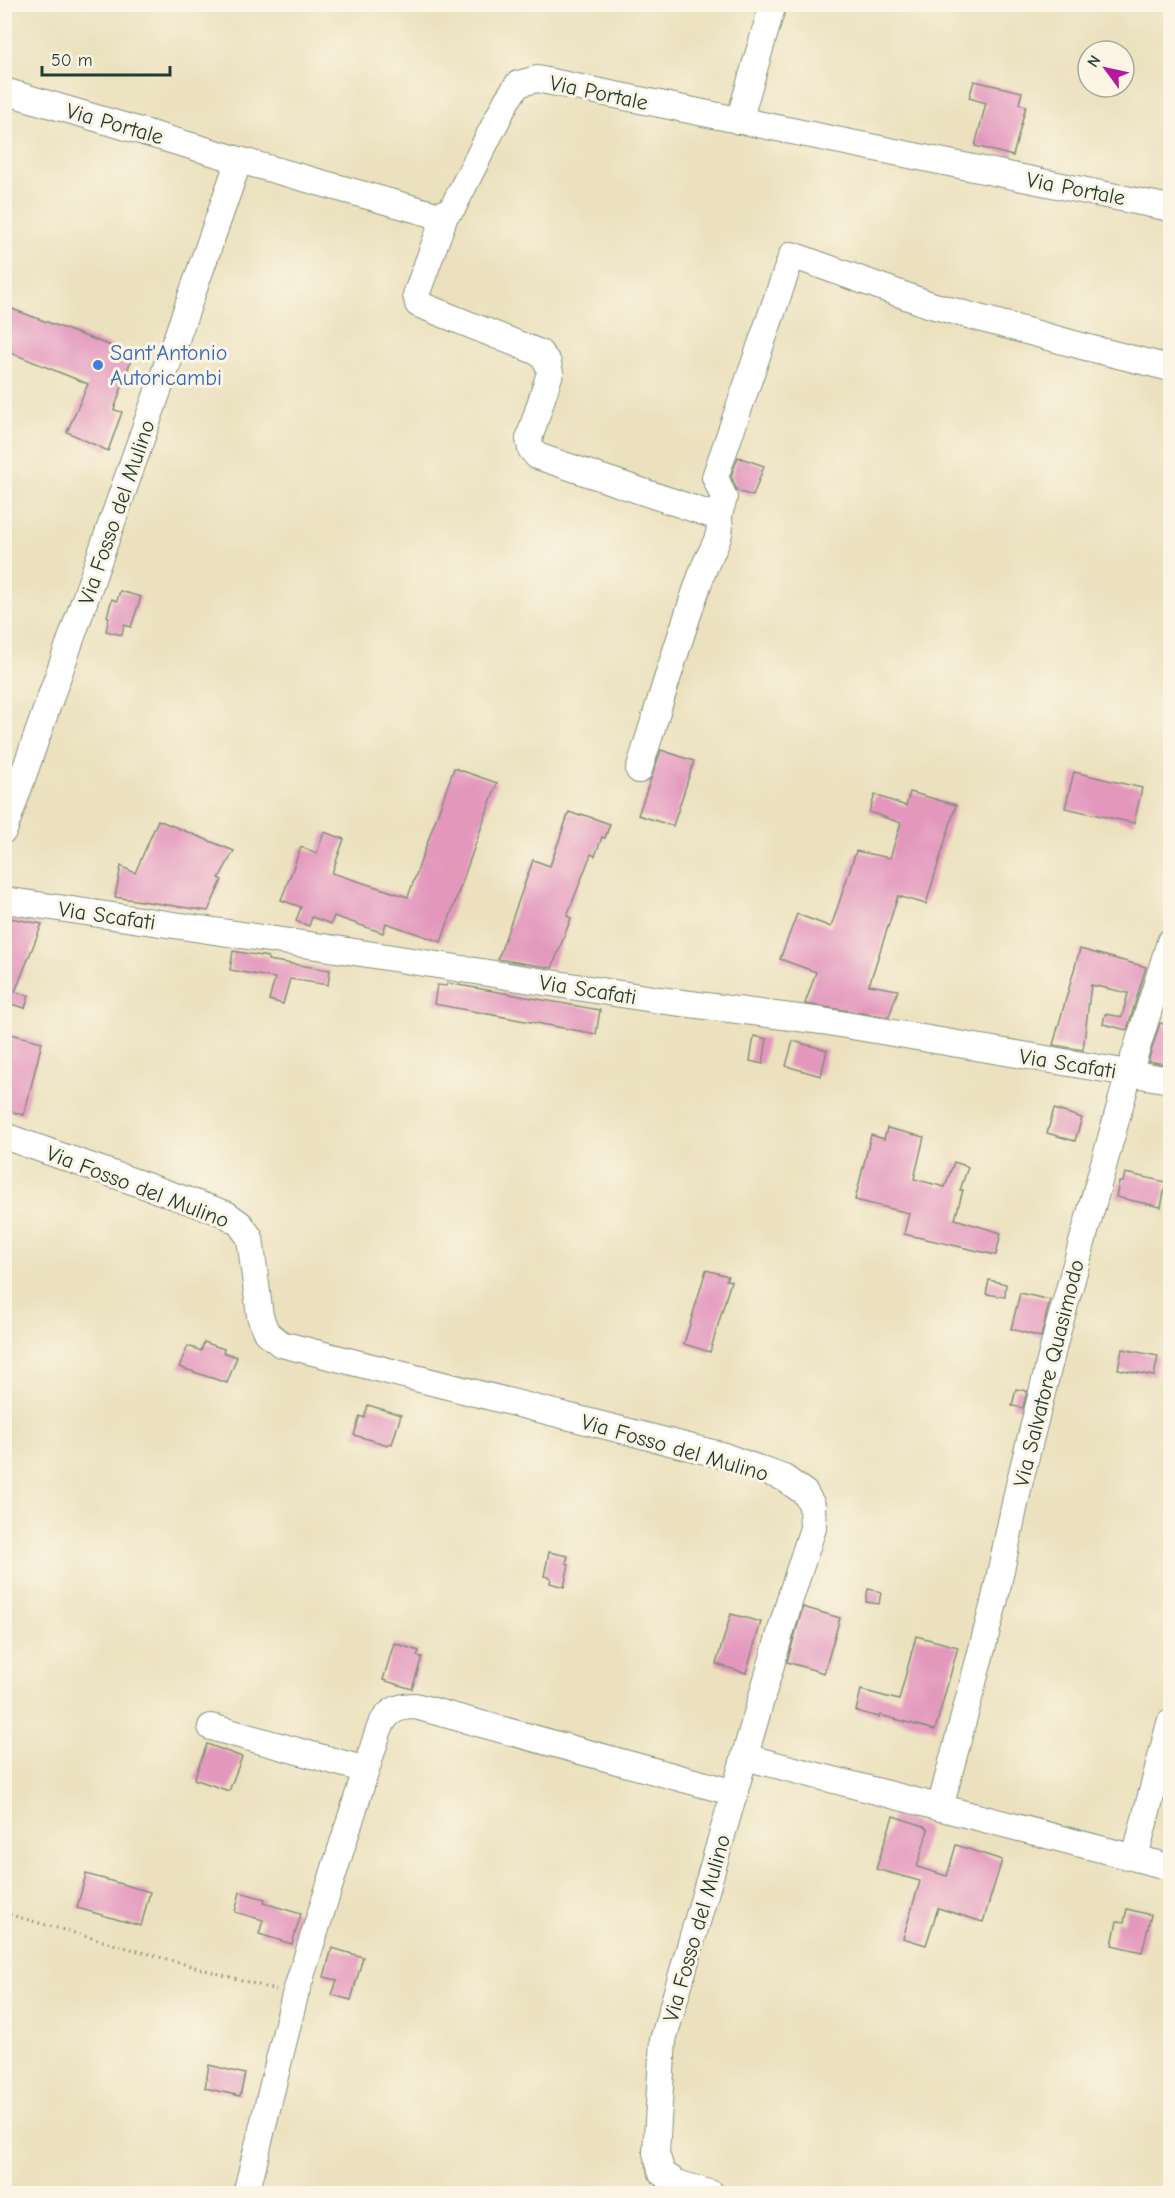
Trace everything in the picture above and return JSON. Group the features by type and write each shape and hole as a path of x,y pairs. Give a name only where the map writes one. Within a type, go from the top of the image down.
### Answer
{"street":[{"path":"739,121 773,4"},
{"name":"Via Portale","path":"4,91 427,214 446,213 459,197 507,100 518,84 537,79 1170,208"},
{"name":"Via Fosso del Mulino","path":"4,830 239,160"},
{"path":"446,213 416,295 418,304 540,353 548,363 550,373 529,439 531,449 537,456 718,517"},
{"path":"639,770 695,592 719,535 721,525 718,517 724,498 715,477 792,255 931,305 1170,368"},
{"name":"Via Scafati","path":"4,900 659,1000 822,1021 1170,1080"},
{"name":"Via Salvatore Quasimodo","path":"940,1808 993,1603 1020,1480 1057,1333 1129,1073 1170,942"},
{"name":"Via Fosso del Mulino","path":"4,1136 226,1214 240,1224 250,1238 260,1316 266,1332 281,1344 721,1455 784,1478 805,1493 812,1505 813,1528 790,1599 663,2040 656,2153 662,2173 677,2183 712,2193"},
{"path":"246,2193 296,1995 366,1770 381,1724 387,1714 394,1709 415,1706 735,1793"},
{"path":"1135,1857 1170,1723"},
{"path":"211,1727 366,1770"},
{"path":"745,1757 1170,1867"}],"path":[{"path":"4,1913 296,1995"}],"building":[{"path":"974,81 1022,92 1019,104 1026,106 1013,156 975,146 986,103 969,98"},
{"path":"4,306 133,354 114,410 122,412 108,451 67,432 88,384 4,350"},
{"path":"738,457 764,466 753,496 737,491 731,476"},
{"path":"120,591 141,597 131,627 124,625 122,635 106,631 112,599 117,601"},
{"path":"661,750 694,761 673,826 638,815"},
{"path":"454,768 497,783 441,942 386,923 383,933 334,916 331,924 312,917 309,926 296,921 301,907 281,900 301,847 317,853 324,832 344,839 332,873 408,897"},
{"path":"1074,772 1142,788 1134,823 1065,808"},
{"path":"910,792 956,805 926,904 898,896 869,985 898,990 889,1017 805,1004 816,972 780,959 797,914 831,927 856,851 890,858 901,823 869,812 875,795 906,806"},
{"path":"569,812 610,824 595,856 591,854 567,916 571,918 552,968 498,959 533,860 550,866"},
{"path":"158,820 234,851 219,878 222,880 208,911 115,897 121,866 135,873"},
{"path":"4,917 42,924 15,992 29,995 25,1008 4,1002 9,973 4,972"},
{"path":"1080,949 1146,967 1127,1030 1103,1024 1105,1014 1122,1017 1128,993 1091,985 1083,1050 1053,1045"},
{"path":"233,951 268,957 268,960 330,970 328,985 290,979 283,1004 269,1000 275,978 230,970"},
{"path":"447,983 600,1010 596,1034 434,1004 437,985 447,986"},
{"path":"1160,1023 1170,1025 1170,1065 1148,1061"},
{"path":"11,1034 42,1042 24,1115 4,1110 4,1060"},
{"path":"754,1036 767,1039 763,1064 750,1061"},
{"path":"793,1041 827,1050 821,1076 786,1066"},
{"path":"1054,1109 1082,1118 1075,1141 1047,1133"},
{"path":"887,1128 924,1137 914,1179 945,1187 954,1162 968,1167 960,1190 963,1190 955,1219 1001,1233 996,1255 904,1234 909,1213 855,1200 871,1135 884,1139"},
{"path":"1125,1173 1166,1182 1161,1207 1116,1197 1119,1182 1123,1182"},
{"path":"706,1270 728,1276 726,1280 731,1281 710,1352 684,1344"},
{"path":"989,1280 1006,1284 1005,1297 986,1294"},
{"path":"1020,1293 1050,1300 1041,1337 1011,1329"},
{"path":"204,1342 224,1349 223,1352 237,1357 227,1383 179,1367 188,1346 201,1351"},
{"path":"1122,1349 1158,1356 1154,1376 1118,1369"},
{"path":"1016,1389 1027,1391 1023,1408 1012,1406"},
{"path":"368,1405 401,1415 392,1444 388,1445 354,1435 360,1416 364,1418"},
{"path":"549,1552 568,1556 566,1563 569,1564 564,1587 550,1583 551,1578 544,1576"},
{"path":"868,1589 881,1592 879,1604 866,1602"},
{"path":"803,1607 840,1618 824,1673 787,1662"},
{"path":"731,1614 761,1622 746,1673 716,1664"},
{"path":"916,1636 958,1647 935,1730 856,1711 861,1690 899,1700"},
{"path":"394,1643 419,1651 417,1656 422,1657 412,1689 383,1680"},
{"path":"207,1744 242,1757 229,1791 194,1779"},
{"path":"893,1816 924,1826 928,1830 917,1867 947,1876 956,1845 1002,1860 983,1922 938,1908 926,1945 903,1938 920,1881 876,1869"},
{"path":"86,1874 150,1892 141,1926 77,1908"},
{"path":"240,1892 265,1899 264,1903 301,1914 292,1944 259,1934 263,1920 235,1912"},
{"path":"1127,1909 1151,1915 1142,1952 1112,1945 1117,1921 1124,1922"},
{"path":"332,1948 363,1957 351,2000 332,1995 337,1980 324,1977"},
{"path":"209,2065 245,2074 240,2096 205,2088"}],"place":[{"name":"Sant'Antonio Autoricambi","path":"98,365"}]}
